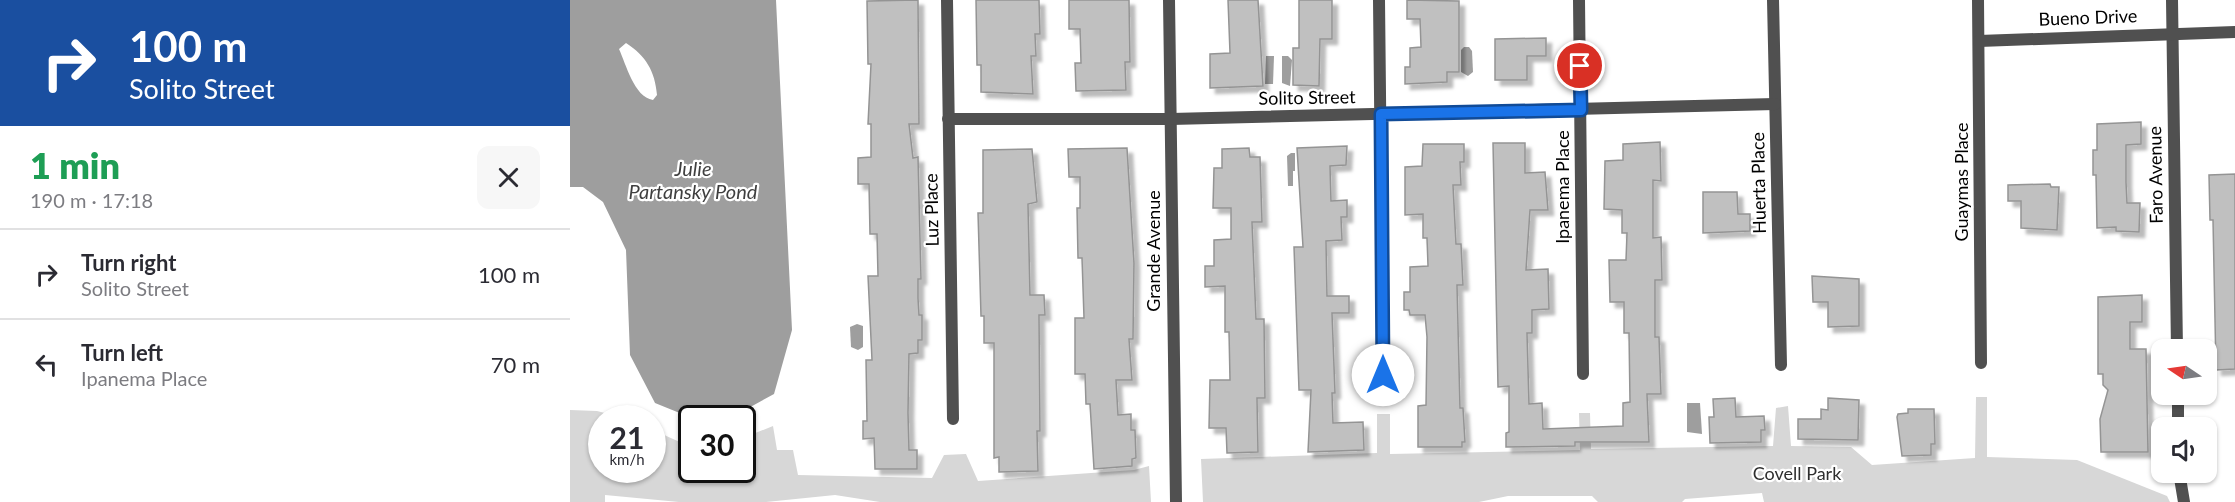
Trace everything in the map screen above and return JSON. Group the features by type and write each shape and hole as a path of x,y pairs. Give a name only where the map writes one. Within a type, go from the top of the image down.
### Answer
{"street":[{"name":"Luz Place","path":"947,0 953,419"},
{"name":"Grande Avenue","path":"1169,0 1176,502"},
{"path":"1379,0 1383,375"},
{"name":"Ipanema Place","path":"1579,0 1583,374"},
{"name":"Huerta Place","path":"1773,0 1781,365"},
{"name":"Guaymas Place","path":"1978,0 1981,363"},
{"name":"Faro Avenue","path":"2172,0 2177,339"},
{"name":"Bueno Drive","path":"1979,41 2235,32"},
{"name":"Solito Street","path":"948,119 1171,119 1775,104"},
{"path":"2181,483 2184,502"}],"green space":[{"name":"Covell Park","path":"1976,397 1987,397 1987,457 2077,460 2167,496 2170,502 1764,502 1762,493 1685,499 1682,502 1598,502 1592,496 1508,496 1479,502 1203,502 1201,459 1377,453 1377,414 1390,414 1390,454 1580,450 1579,413 1590,413 1591,449 1773,446 1776,408 1788,406 1791,446 1851,447 1872,465 1975,458"},
{"path":"570,410 588,411 588,483 666,483 666,436 678,441 678,483 756,483 756,433 773,426 777,450 793,450 798,475 932,478 944,455 966,454 978,481 1134,470 1149,466 1151,502 880,502 835,495 766,502 679,502 605,495 605,502 570,502"}],"water":[{"name":"Julie Partansky Pond","path":"570,0 776,0 792,330 774,394 754,405 678,405 678,412 666,407 666,405 655,403 630,355 626,250 603,202 583,187 570,187","holes":["626,43 639,53 652,71 657,95 653,100 646,98 636,86 619,49"]},
{"path":"1469,47 1472,51 1473,72 1468,76 1461,72 1461,50"},
{"path":"1266,56 1274,56 1273,84 1265,84"},
{"path":"1282,56 1288,56 1292,60 1290,86 1282,83"},
{"path":"1295,153 1295,171 1293,171 1293,186 1288,186 1287,156"},
{"path":"857,324 863,326 863,347 858,350 851,347 850,327"},
{"path":"1687,403 1700,403 1702,434 1687,432"}],"building":[{"path":"918,0 919,124 909,124 913,158 918,157 921,279 918,279 918,298 919,315 922,315 922,340 918,340 918,353 909,354 908,413 909,450 917,450 917,469 875,469 874,438 863,439 863,421 867,421 866,360 872,360 868,276 878,276 877,234 870,234 869,184 858,184 858,158 871,157 871,124 868,124 871,64 868,64 867,1"},
{"path":"976,0 1039,0 1040,34 1035,34 1036,56 1031,56 1033,94 981,92 981,65 977,65"},
{"path":"1069,0 1129,0 1130,62 1125,62 1126,90 1076,91 1075,63 1081,63 1080,29 1069,29"},
{"path":"1228,0 1258,0 1263,86 1210,88 1210,54 1230,53"},
{"path":"1299,0 1332,0 1332,39 1320,39 1319,86 1293,85 1293,48 1299,48"},
{"path":"1407,0 1459,1 1459,72 1447,72 1447,82 1405,84 1405,67 1410,67 1410,48 1421,47 1420,19 1407,19"},
{"path":"1546,38 1546,56 1527,56 1527,80 1495,80 1495,39"},
{"path":"2141,122 2141,144 2126,145 2127,203 2140,203 2139,232 2116,231 2116,227 2097,228 2093,150 2097,150 2097,124"},
{"path":"1660,142 1661,181 1653,180 1653,238 1661,237 1662,280 1655,280 1655,337 1659,337 1661,394 1647,394 1649,442 1575,442 1575,446 1506,447 1506,433 1509,432 1509,386 1498,387 1493,143 1525,143 1525,173 1545,172 1548,210 1530,210 1526,270 1548,269 1549,309 1532,310 1532,333 1527,333 1529,404 1542,403 1543,429 1623,426 1623,403 1630,402 1629,333 1624,333 1624,302 1610,302 1609,260 1626,260 1627,233 1622,233 1622,210 1604,209 1605,161 1623,160 1623,144"},
{"path":"1423,144 1464,144 1464,162 1460,162 1461,185 1453,185 1456,244 1461,244 1463,285 1457,285 1460,408 1463,408 1465,442 1462,442 1462,447 1418,447 1418,406 1426,405 1427,337 1425,315 1410,315 1409,310 1404,310 1404,292 1410,292 1410,267 1428,266 1427,238 1423,238 1423,214 1405,215 1405,167 1422,166"},
{"path":"1347,146 1346,165 1330,166 1331,201 1347,200 1347,217 1341,217 1342,240 1326,241 1327,296 1349,296 1349,313 1332,313 1335,393 1332,393 1333,423 1363,422 1364,450 1308,452 1311,390 1299,390 1294,247 1303,247 1297,148"},
{"path":"1127,148 1134,263 1133,339 1129,339 1132,380 1116,380 1118,415 1131,414 1131,430 1135,430 1136,458 1132,459 1132,466 1094,469 1090,404 1086,404 1085,374 1075,374 1075,318 1084,318 1082,258 1078,258 1077,208 1080,208 1080,177 1069,177 1068,149"},
{"path":"1249,148 1250,157 1260,157 1262,222 1252,222 1256,319 1264,319 1265,398 1257,398 1258,452 1227,453 1226,428 1209,428 1210,380 1230,380 1229,332 1225,332 1225,286 1205,287 1205,266 1214,266 1214,240 1231,239 1231,208 1213,208 1214,168 1222,168 1222,149"},
{"path":"1032,149 1037,202 1028,204 1030,295 1044,295 1045,315 1039,315 1038,471 999,472 999,457 994,458 994,343 984,343 984,316 981,316 978,213 983,213 983,150"},
{"path":"2235,174 2235,369 2217,370 2213,220 2210,220 2209,175"},
{"path":"2050,184 2051,187 2059,187 2057,230 2021,228 2021,201 2008,201 2008,185"},
{"path":"1703,192 1737,192 1738,214 1750,214 1750,231 1703,233"},
{"path":"1812,276 1859,279 1859,326 1828,327 1828,302 1813,302"},
{"path":"2142,295 2142,322 2130,322 2130,349 2146,349 2148,452 2101,452 2100,419 2108,390 2103,385 2103,374 2098,374 2098,297"},
{"path":"1735,398 1736,417 1764,416 1765,430 1761,430 1761,442 1710,443 1709,417 1714,417 1713,399"},
{"path":"1828,398 1859,400 1858,440 1798,439 1798,419 1821,419 1821,409 1828,410"},
{"path":"1908,409 1934,409 1935,444 1931,444 1931,455 1902,456 1897,417 1898,414 1908,413"}],"route":[{"path":"1383,375 1381,114 1581,110 1580,66"}]}
